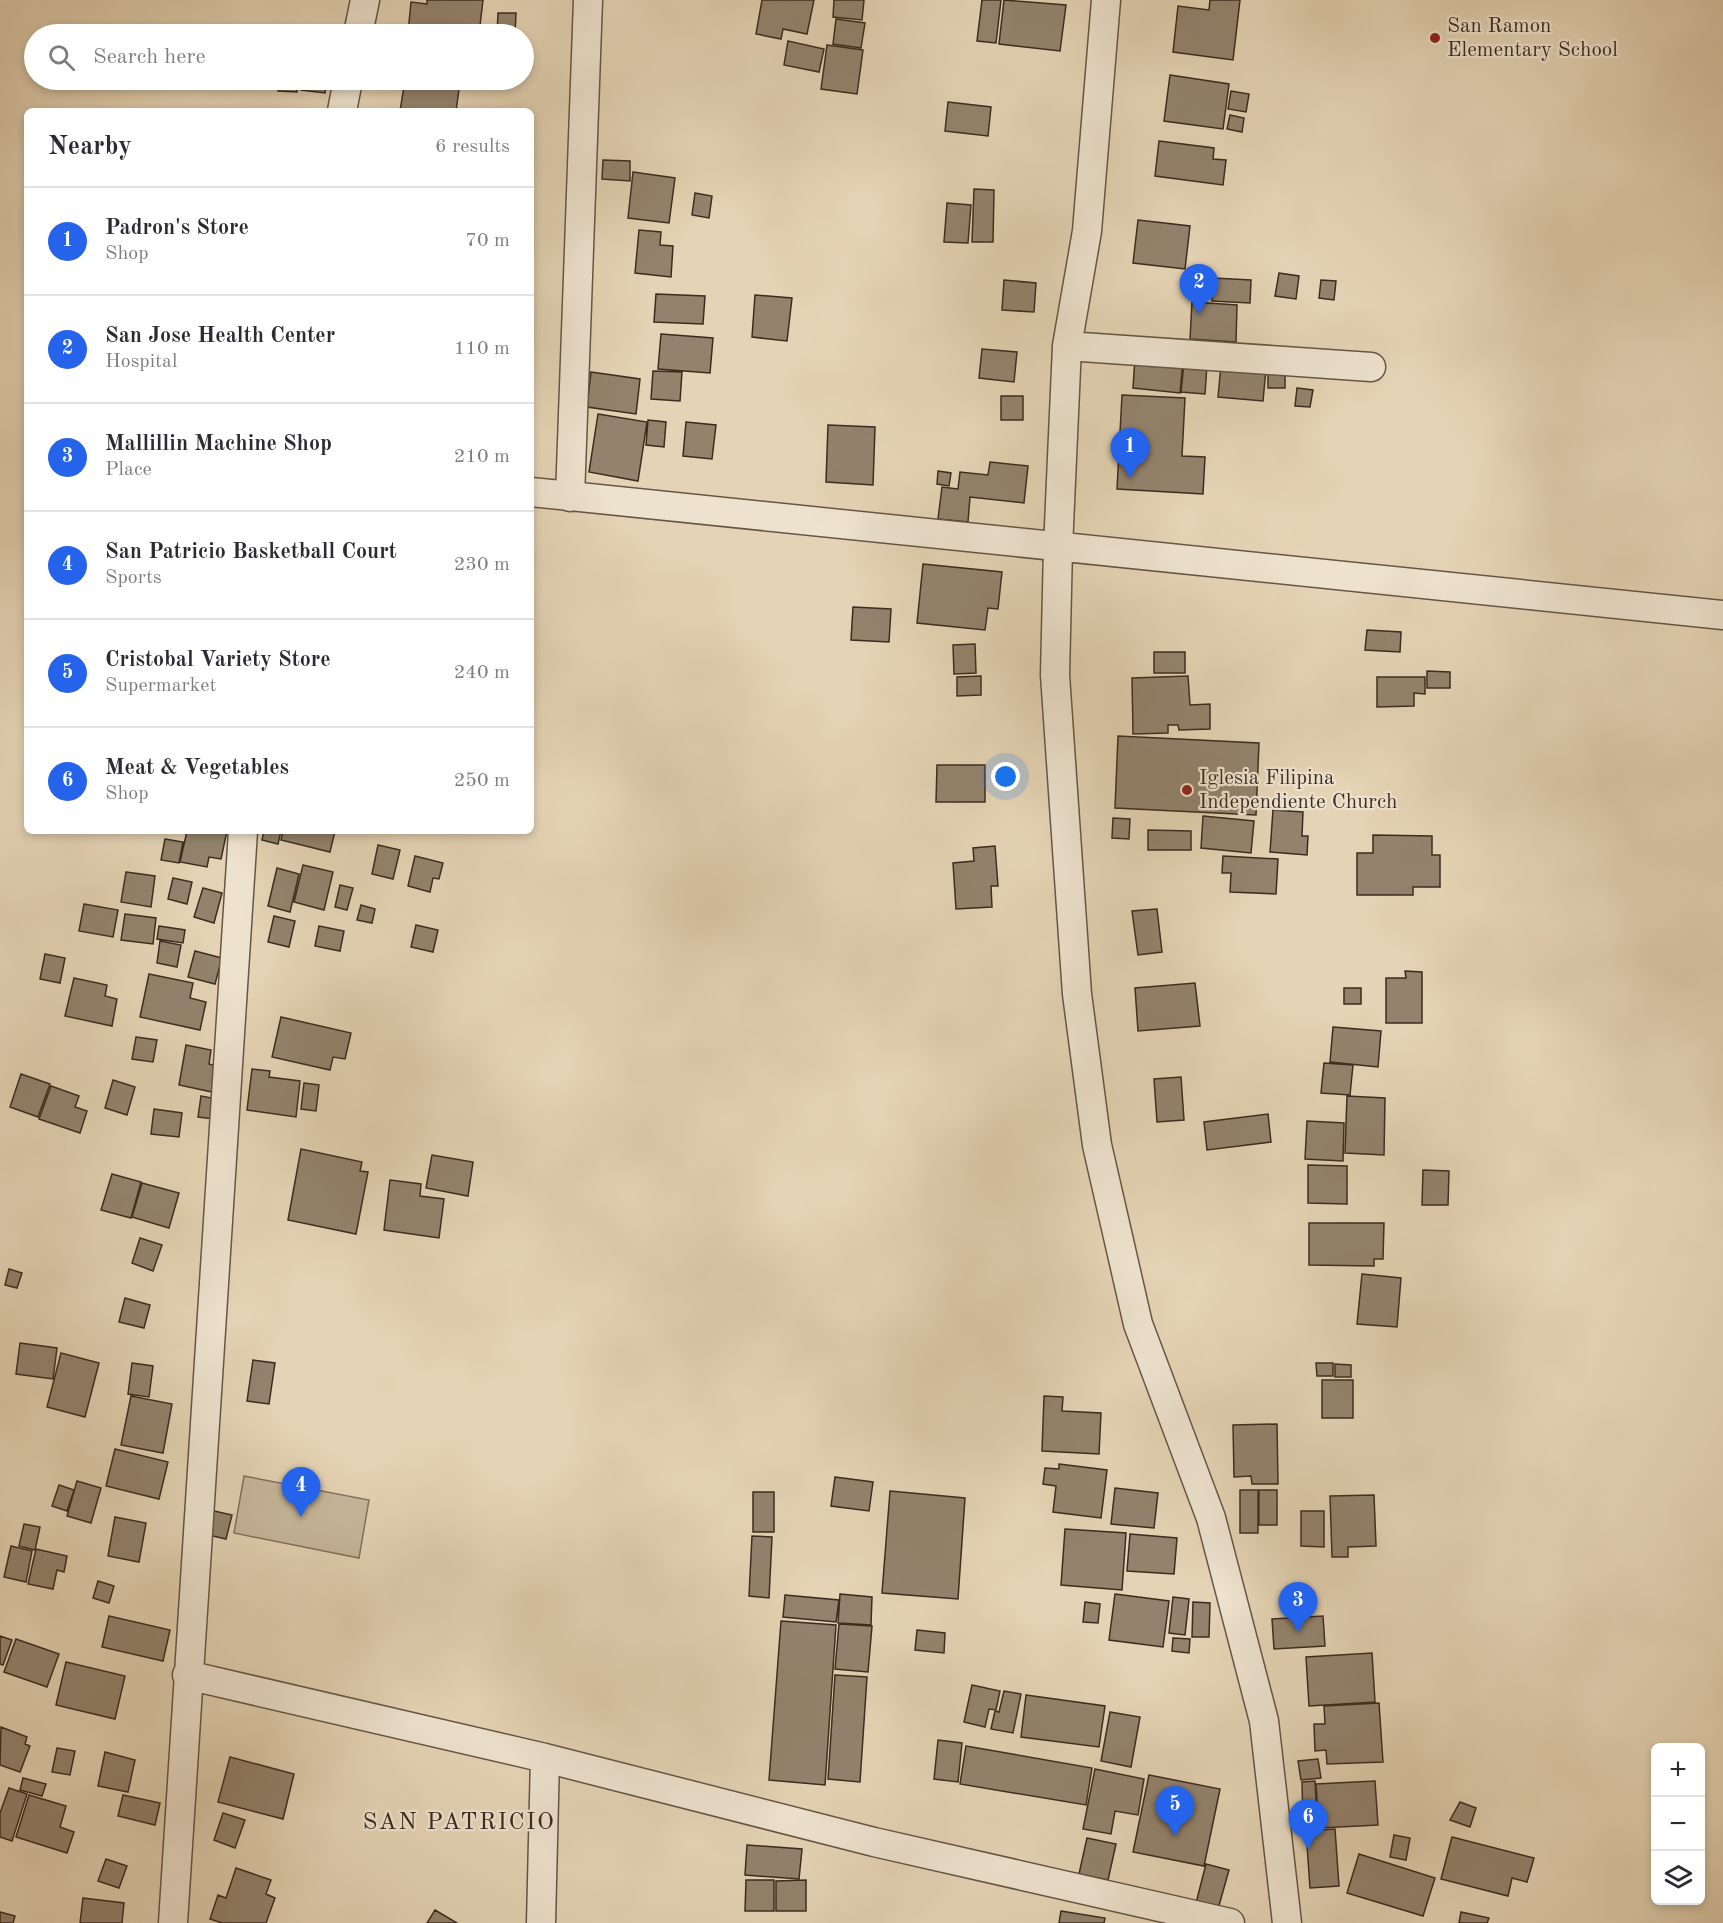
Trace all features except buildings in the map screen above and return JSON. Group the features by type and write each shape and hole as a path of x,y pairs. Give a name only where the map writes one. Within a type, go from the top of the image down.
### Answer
{"street":[{"path":"360,24 365,0"},
{"path":"570,497 588,0"},
{"path":"1106,0 1087,231 1067,346 1058,548 1055,675 1077,994 1097,1146 1138,1324 1211,1518 1264,1721 1287,1923"},
{"path":"343,108 346,90"},
{"path":"1067,346 1371,366"},
{"path":"534,492 1723,615"},
{"path":"173,1923 187,1676 243,834"},
{"path":"187,1676 544,1758 874,1842 1230,1923"},
{"path":"541,1923 544,1758"}],"shaded area":[{"path":"244,1476 369,1500 359,1558 234,1533"}],"place":[{"name":"San Ramon Elementary School","path":"1435,38"},
{"name":"San Jose Health Center","path":"1199,314"},
{"name":"Padron's Store","path":"1130,478"},
{"name":"Iglesia Filipina Independiente Church","path":"1187,790"},
{"name":"San Patricio Basketball Court","path":"301,1517"},
{"name":"Mallillin Machine Shop","path":"1298,1632"},
{"name":"Cristobal Variety Store","path":"1175,1836"},
{"name":"Meat & Vegetables","path":"1308,1849"}],"district":[{"name":"SAN PATRICIO","path":"459,1823"}]}
